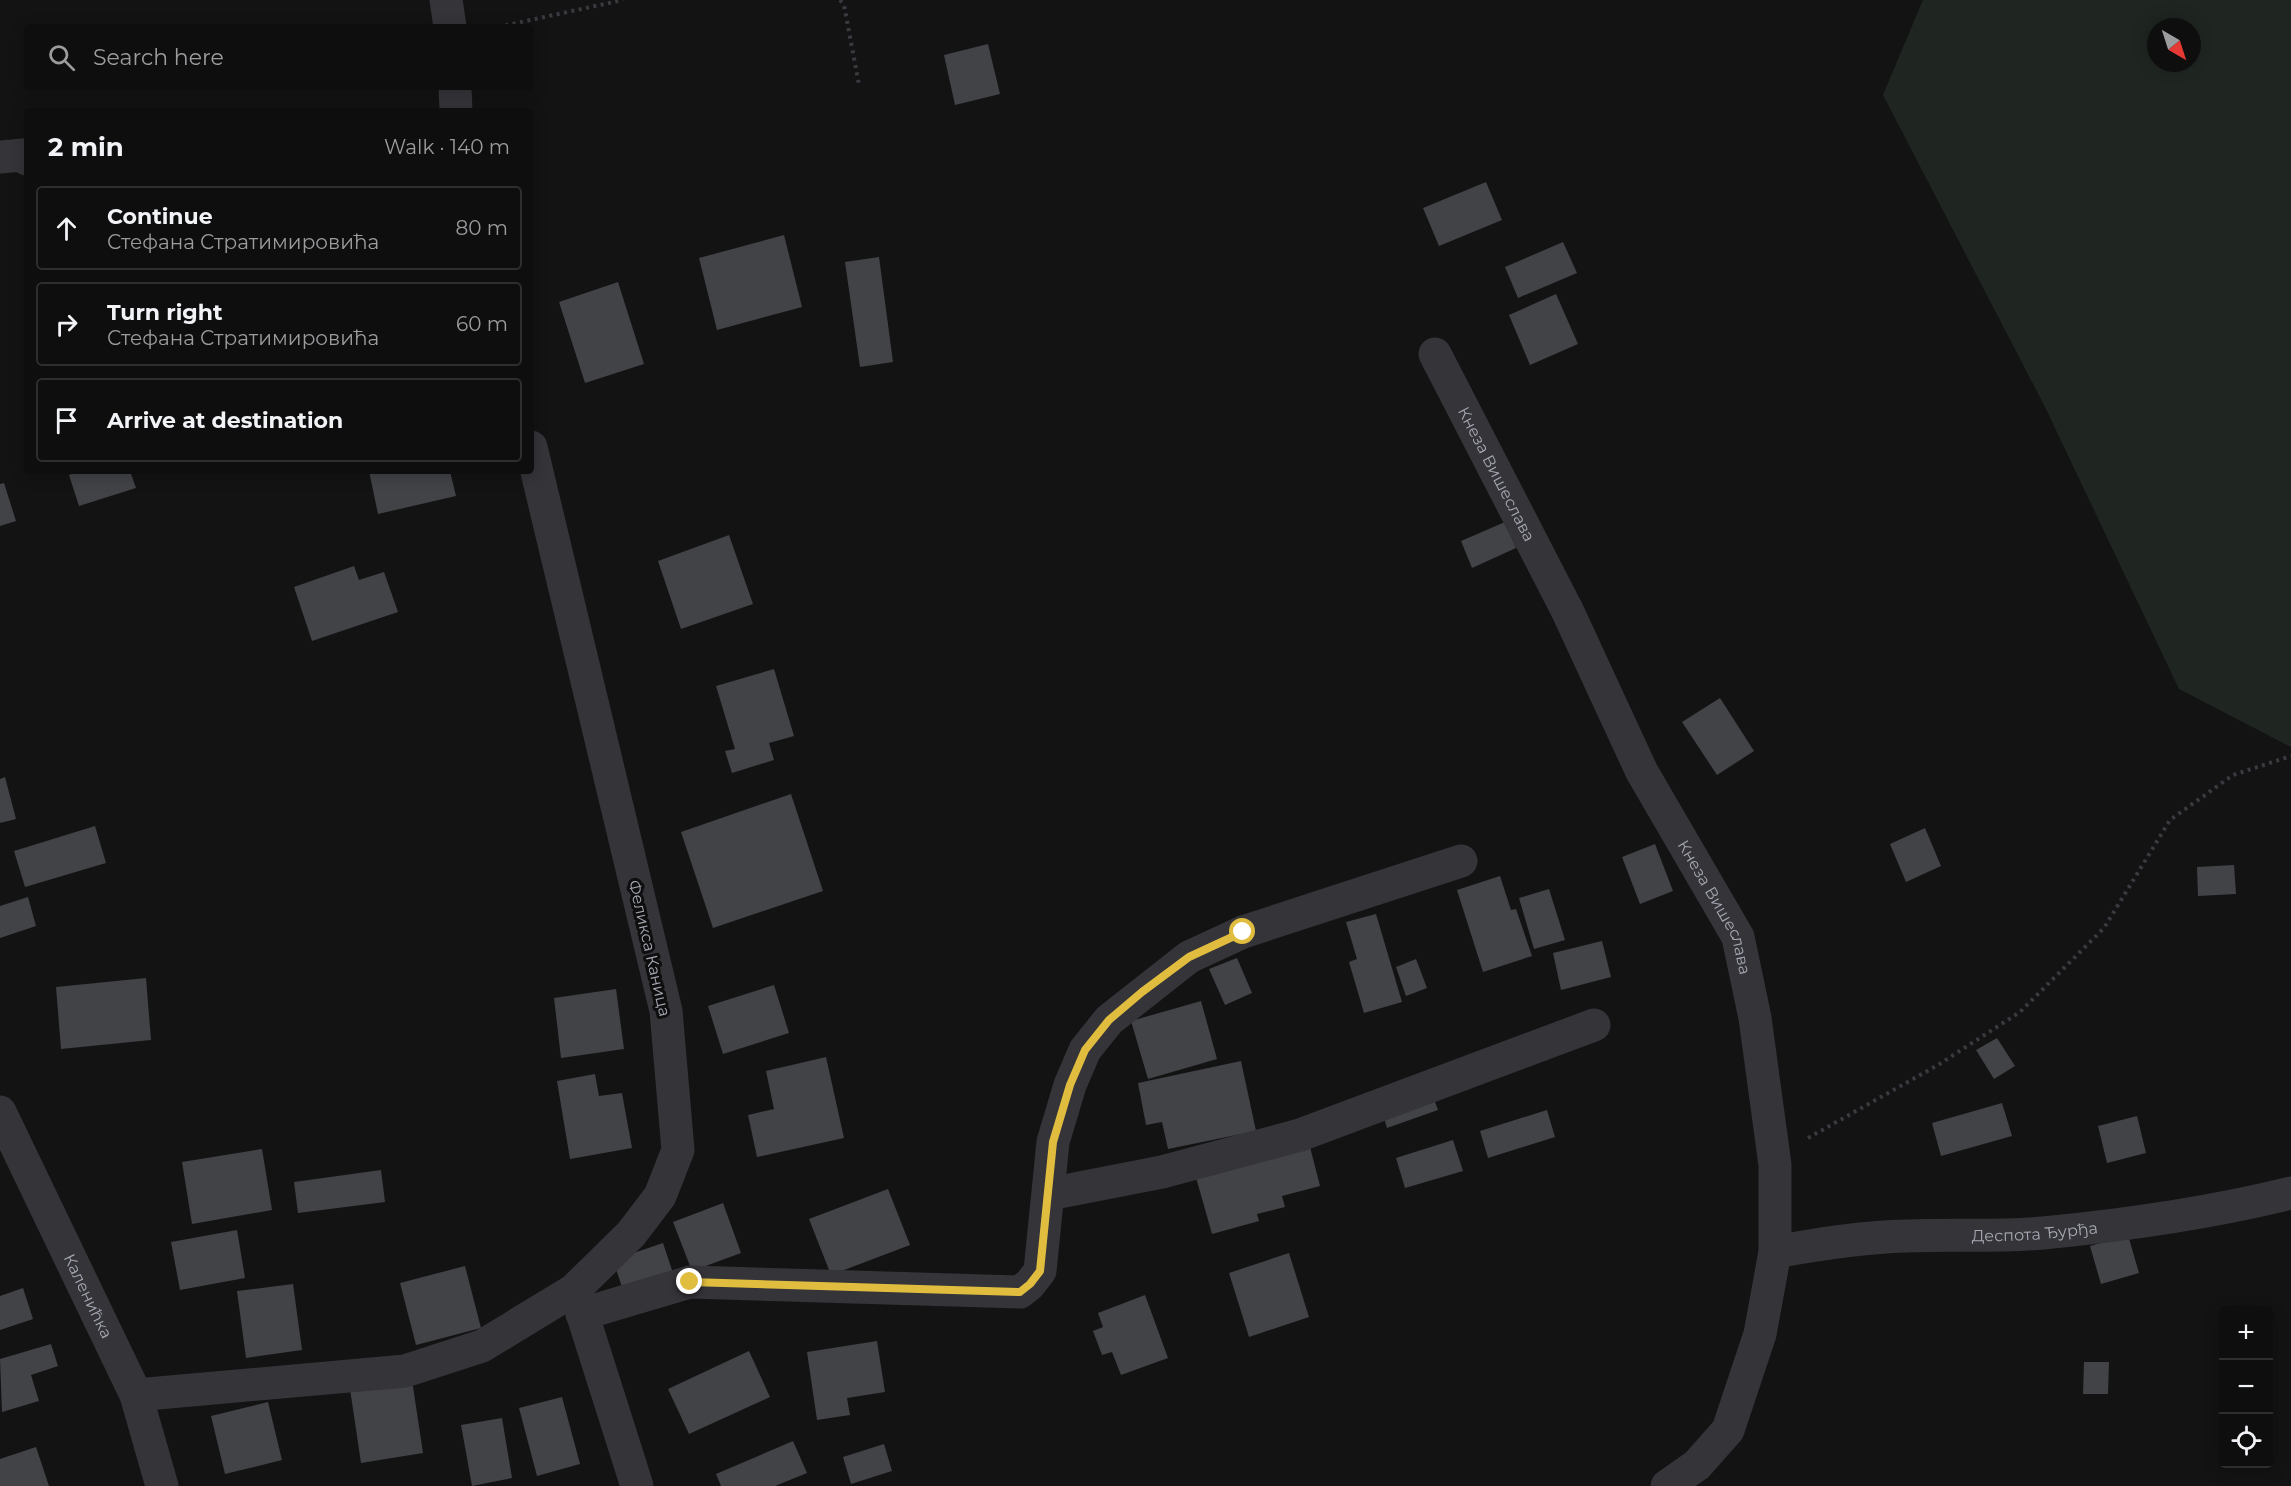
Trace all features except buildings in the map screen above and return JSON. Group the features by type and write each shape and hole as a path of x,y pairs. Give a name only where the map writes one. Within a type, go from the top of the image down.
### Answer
{"street":[{"path":"446,0 450,24"},
{"path":"455,90 456,108"},
{"path":"0,157 24,156"},
{"name":"Кнеза Вишеслава","path":"1436,354 1567,610 1642,772 1738,937 1755,1018 1775,1165 1775,1252 1760,1334 1728,1430 1697,1465 1667,1486"},
{"name":"Феликса Каница","path":"534,460 666,1011 678,1150 660,1196 578,1302"},
{"path":"136,1395 405,1371 482,1346 578,1302 690,1282 1020,1292 1040,1271 1053,1142 1070,1085 1085,1050 1109,1020 1189,957 1243,932 1461,861"},
{"path":"1049,1194 1162,1172 1300,1135 1594,1025"},
{"name":"Каленићка","path":"0,1112 136,1395 162,1486"},
{"name":"Деспота Ђурђа","path":"1775,1252 1827,1242 1904,1236 2042,1233 2153,1219 2291,1193"},
{"path":"578,1302 637,1486"}],"path":[{"path":"512,24 623,0"},
{"path":"840,0 844,5 859,85"},
{"path":"1775,1165 1815,1132 1938,1065 2020,1012 2104,928 2170,820 2233,775 2291,756"}],"shaded area":[{"path":"1923,0 2291,0 2291,747 2179,689 2045,407 1883,95"}],"route":[{"path":"690,1282 1020,1292 1040,1271 1053,1142 1070,1085 1085,1050 1109,1020 1142,992 1189,957 1243,932"}]}
